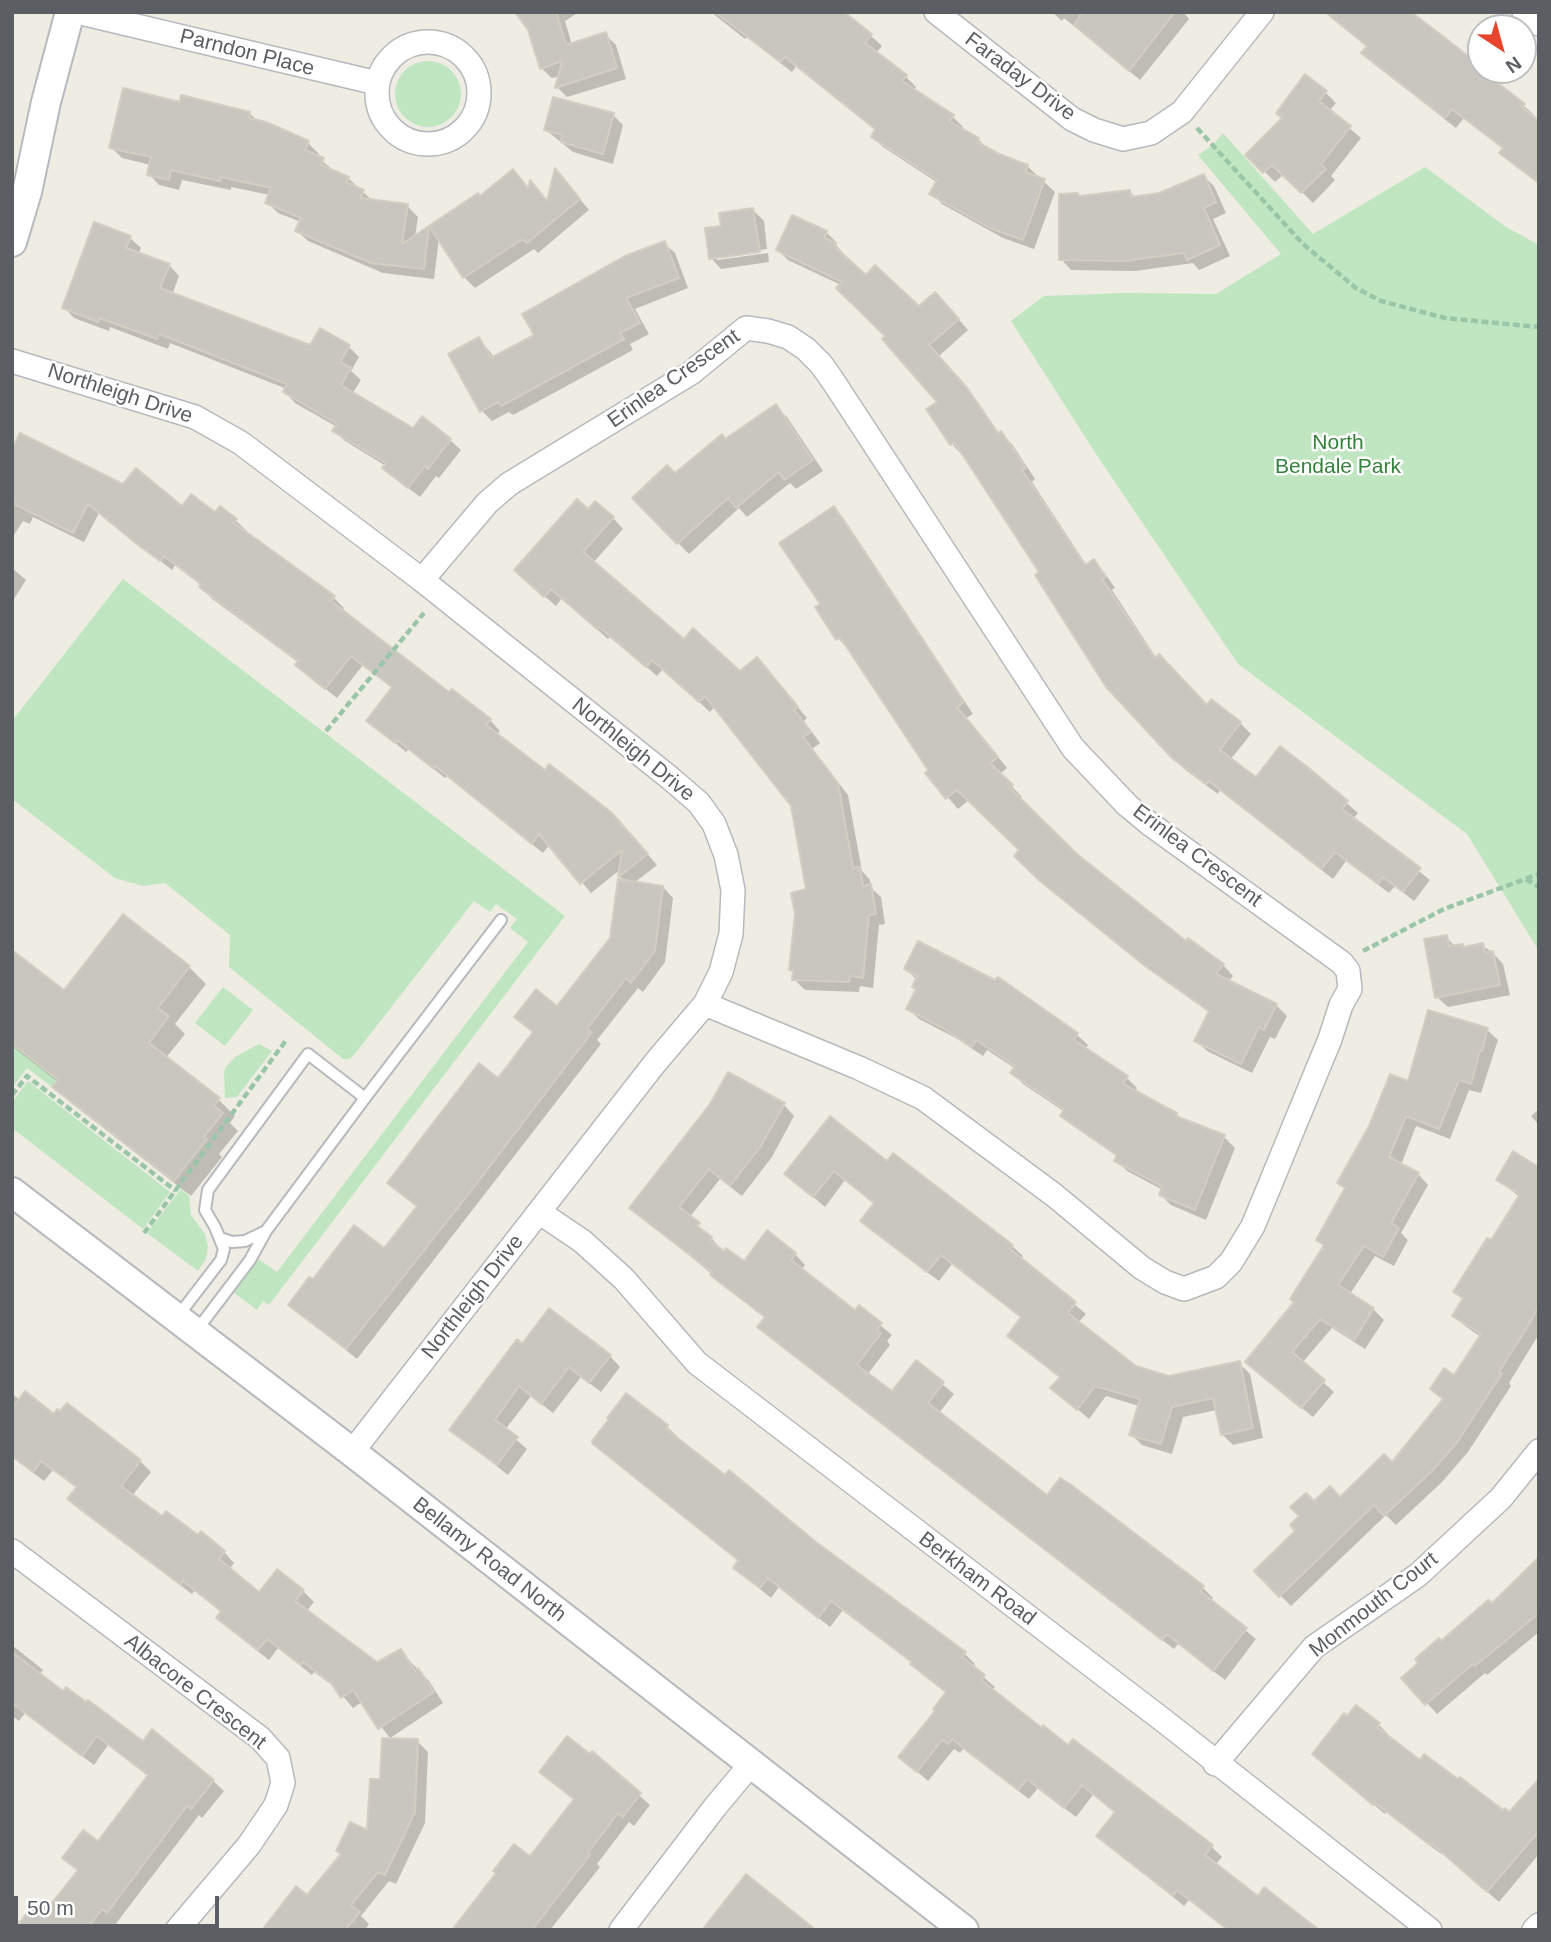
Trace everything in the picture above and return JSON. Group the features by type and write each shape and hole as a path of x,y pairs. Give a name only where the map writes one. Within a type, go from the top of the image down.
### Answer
{"street":[{"path":"12,243 27,192 46,102 70,12"},
{"name":"Parndon Place","path":"77,12 377,83"},
{"name":"Faraday Drive","path":"936,12 1072,119 1094,130 1123,139 1152,133 1182,113 1262,12"},
{"path":"1524,12 1539,24"},
{"path":"425,41 442,43 457,50 469,61 477,77 480,94 468,125 447,140 422,144 391,130 376,100 377,83 383,67 394,54 408,45 425,41"},
{"name":"Erinlea Crescent","path":"430,588 486,503 509,484 680,379 746,328 768,331 788,338 806,349 827,372 1073,748 1127,805 1342,963"},
{"name":"Northleigh Drive","path":"12,361 195,417 241,443 670,778 699,803 714,824 726,855 733,890 731,934 721,972 705,1004 655,1063 352,1452"},
{"path":"705,1004 870,1072 923,1098 1054,1195 1142,1268 1165,1282 1184,1289 1216,1277 1230,1262 1253,1226 1330,1039 1341,1005 1350,989 1348,971 1342,963"},
{"name":"Bellamy Road North","path":"12,1192 352,1452 964,1930"},
{"name":"Berkham Road","path":"540,1212 582,1241 624,1279 697,1363 1168,1724 1215,1764 1430,1930"},
{"name":"Monmouth Court","path":"1215,1764 1314,1647 1418,1575 1501,1498 1539,1451"},
{"name":"Albacore Crescent","path":"12,1551 260,1738 278,1758 283,1783 276,1805 249,1845 177,1930"},
{"path":"621,1930 751,1764"},
{"path":"1534,1930 1539,1925"}],"lane":[{"path":"186,1325 250,1260 266,1231 501,920"},
{"path":"186,1325 221,1260 224,1249 205,1210 208,1190 308,1054 365,1098"},
{"path":"220,1238 232,1242 245,1241 266,1231"}],"path":[{"path":"1182,113 1303,244 1356,288 1381,301 1445,318 1539,327"},
{"path":"326,731 430,588"},
{"path":"1342,963 1395,932 1444,909 1539,874"},
{"path":"1526,879 1539,887"},
{"path":"144,1233 287,1039"},
{"path":"12,1095 27,1076 176,1191"}],"green space":[{"path":"428,61 441,64 451,71 458,81 461,94 458,107 451,117 441,124 428,127 415,124 405,117 398,107 395,94 398,81 405,71 415,64"},
{"name":"North Bendale Park","path":"1223,133 1313,234 1425,167 1506,227 1539,245 1539,951 1467,834 1238,664 1098,457 1011,321 1044,296 1216,294 1281,254 1198,155 1213,145"},
{"path":"123,579 565,916 269,1305 263,1301 257,1310 233,1292 258,1259 277,1272 528,942 510,928 517,919 496,904 490,912 474,901 354,1055 343,1059 229,967 230,935 165,883 143,886 115,878 12,799 12,721"},
{"path":"223,987 253,1010 225,1046 195,1023"},
{"path":"12,1044 60,1077 52,1087 27,1068 12,1088"},
{"path":"259,1044 272,1051 237,1097 225,1098 226,1067 235,1057"},
{"path":"28,1081 170,1192 143,1229 12,1128 12,1102"},
{"path":"181,1189 189,1196 191,1215 205,1234 208,1247 206,1259 198,1271 147,1233"}],"building":[{"path":"515,12 556,12 566,45 606,32 617,68 555,88 562,61 540,69 528,30"},
{"path":"715,12 844,12 872,34 865,43 907,75 902,81 954,115 949,121 979,138 977,142 1028,165 1025,172 1045,179 1023,240 990,228 929,194 937,180 871,137 875,129 785,57 780,62"},
{"path":"1082,12 1175,12 1129,71 1074,25"},
{"path":"1325,12 1411,12 1467,55 1467,84 1499,84 1525,104 1522,107 1539,121 1539,183 1499,153 1503,148 1452,109 1445,118 1361,53 1367,46"},
{"path":"1305,74 1327,91 1319,101 1351,126 1321,164 1326,169 1301,193 1272,165 1263,173 1245,155 1282,118 1276,113"},
{"path":"123,88 180,102 181,95 250,112 249,118 266,122 309,141 305,150 324,158 321,165 349,177 346,182 364,190 361,198 408,204 402,244 478,193 480,196 513,169 528,188 530,180 547,201 555,168 580,199 527,243 523,239 463,278 429,226 424,269 371,263 295,231 301,218 265,203 271,188 221,177 220,181 171,170 169,180 147,175 151,157 109,148"},
{"path":"553,97 614,113 603,154 561,142 562,135 544,130"},
{"path":"1204,174 1216,202 1204,208 1220,245 1187,260 1184,253 1124,261 1059,260 1059,194 1078,193 1079,196 1130,190 1131,197 1159,193"},
{"path":"753,208 760,252 709,259 705,228 721,226 719,213"},
{"path":"792,215 827,231 824,238 836,243 834,246 866,275 875,265 919,306 935,292 959,319 929,345 968,389 998,434 1001,431 1026,468 1022,470 1085,565 1094,559 1106,577 1102,579 1155,658 1159,654 1207,705 1211,699 1241,722 1220,750 1256,777 1280,746 1310,769 1348,801 1342,809 1421,868 1403,892 1383,877 1378,884 1335,852 1321,869 1209,781 1206,784 1172,758 1106,687 1035,575 1039,572 955,443 950,445 926,409 937,402 882,339 885,336 836,288 842,282 776,250"},
{"path":"94,222 131,236 126,248 170,264 160,288 310,345 320,328 350,345 340,362 351,368 341,385 413,428 422,416 451,439 428,469 425,466 408,488 382,468 386,463 332,431 337,424 283,392 287,384 159,334 157,339 100,318 98,322 62,308"},
{"path":"665,241 679,278 626,298 640,323 620,333 624,339 501,406 498,402 480,412 448,354 479,337 491,358 534,335 522,314 625,256"},
{"path":"776,404 813,460 784,480 779,472 736,508 728,498 677,544 632,498 667,465 675,473 722,434 725,439"},
{"path":"20,433 123,484 136,468 182,506 191,494 215,512 220,506 237,519 234,523 335,596 331,601 449,692 452,689 491,719 486,725 545,770 549,764 611,812 648,854 618,877 622,850 580,884 539,834 532,844 435,766 434,769 397,740 395,743 366,721 392,687 351,656 325,689 295,665 298,661 199,587 201,584 164,556 160,561 88,504 73,533 12,503 12,449"},
{"path":"577,499 588,509 595,501 614,517 583,552 684,639 693,628 740,671 757,657 798,707 794,710 811,732 803,737 838,783 853,868 860,867 863,886 871,884 876,914 869,915 863,978 850,976 849,982 792,980 793,971 789,970 795,914 791,893 806,889 791,806 705,696 699,702 652,660 646,667 551,589 544,597 514,570"},
{"path":"834,506 964,702 957,707 998,757 990,763 1013,785 1010,788 1077,854 1186,941 1188,938 1224,964 1216,974 1277,1004 1264,1030 1259,1027 1241,1064 1194,1041 1209,1011 1145,966 1040,881 1014,856 1019,850 957,790 946,799 925,773 928,770 840,637 836,640 815,607 820,604 779,543"},
{"path":"618,879 663,886 655,951 631,983 626,978 587,1029 592,1032 346,1349 288,1305 309,1277 313,1279 354,1225 384,1248 417,1206 387,1183 479,1063 498,1078 533,1032 514,1017 536,989 557,1006 610,938"},
{"path":"123,914 190,966 158,1008 169,1016 149,1043 220,1098 214,1106 223,1113 204,1137 207,1139 174,1181 52,1087 58,1080 12,1044 12,950 64,990"},
{"path":"1447,935 1449,946 1463,944 1463,947 1483,943 1485,953 1493,951 1500,985 1435,998 1424,939"},
{"path":"918,941 995,980 998,977 1078,1033 1074,1040 1128,1076 1123,1084 1177,1113 1176,1116 1225,1135 1195,1210 1159,1195 1162,1186 1114,1161 1117,1155 1060,1116 1064,1109 1010,1073 1015,1066 976,1040 972,1047 906,1009 916,989 912,987 917,976 904,969"},
{"path":"1428,1010 1488,1028 1482,1051 1471,1084 1459,1080 1439,1129 1406,1116 1389,1157 1419,1173 1391,1223 1399,1228 1383,1257 1364,1246 1338,1285 1374,1308 1354,1340 1320,1319 1292,1352 1325,1380 1301,1408 1245,1362 1294,1302 1290,1299 1324,1245 1316,1240 1345,1188 1337,1183 1369,1126 1390,1074 1408,1081"},
{"path":"728,1072 785,1103 761,1146 730,1186 709,1169 679,1207 700,1223 697,1226 712,1237 710,1241 744,1261 767,1230 796,1253 791,1260 855,1310 859,1305 882,1323 877,1330 881,1333 857,1365 892,1391 916,1360 944,1382 928,1403 1047,1495 1060,1478 1070,1484 1204,1586 1200,1591 1247,1628 1213,1671 1167,1634 1162,1640 757,1327 765,1317 629,1208 710,1104"},
{"path":"830,1116 887,1161 893,1153 1013,1245 1010,1249 1076,1302 1068,1313 1136,1366 1169,1376 1240,1361 1253,1428 1221,1435 1213,1398 1172,1407 1161,1444 1129,1435 1140,1399 1095,1386 1077,1410 1050,1388 1060,1377 1007,1336 1021,1317 941,1255 927,1272 860,1221 874,1203 834,1171 813,1197 784,1174"},
{"path":"1513,1151 1537,1166 1539,1163 1539,1305 1531,1321 1499,1372 1502,1374 1458,1441 1432,1471 1384,1516 1374,1505 1279,1597 1254,1571 1295,1531 1290,1525 1299,1516 1290,1507 1306,1493 1314,1501 1330,1486 1340,1497 1384,1454 1392,1462 1443,1399 1430,1389 1444,1368 1454,1375 1481,1334 1452,1316 1463,1298 1453,1292 1487,1238 1491,1240 1520,1194 1496,1180"},
{"path":"549,1308 611,1355 589,1383 569,1367 541,1404 519,1386 495,1420 518,1437 497,1465 449,1430 517,1339 522,1344"},
{"path":"25,1391 54,1414 67,1403 141,1460 121,1486 162,1516 166,1511 198,1535 201,1531 225,1551 219,1559 259,1592 277,1569 304,1590 295,1601 377,1662 401,1649 415,1671 418,1668 434,1692 378,1729 353,1690 341,1698 331,1683 303,1662 301,1665 267,1639 258,1650 216,1618 221,1611 183,1581 181,1585 67,1499 77,1487 41,1461 33,1472 12,1456 12,1408"},
{"path":"626,1393 668,1425 666,1429 725,1475 729,1470 816,1542 966,1652 962,1657 985,1675 981,1680 1042,1728 1043,1725 1068,1745 1073,1739 1213,1845 1205,1855 1258,1896 1264,1887 1319,1930 1228,1930 1177,1890 1173,1896 1096,1836 1115,1812 1082,1785 1064,1808 1027,1779 1018,1790 952,1739 948,1744 942,1740 917,1772 898,1757 935,1711 933,1709 946,1692 910,1664 912,1662 831,1601 818,1618 768,1578 760,1588 733,1568 738,1560 593,1444 592,1441"},
{"path":"1539,1557 1539,1613 1425,1705 1401,1678 1418,1663 1415,1659 1439,1638 1441,1641 1488,1600 1492,1603"},
{"path":"12,1652 63,1691 66,1687 86,1702 88,1700 143,1741 152,1729 214,1780 191,1809 187,1806 107,1913 102,1909 86,1930 14,1930 36,1901 47,1909 78,1870 62,1858 83,1830 98,1841 148,1775 97,1736 82,1756 12,1703"},
{"path":"1356,1705 1380,1723 1377,1727 1420,1760 1424,1754 1503,1810 1505,1808 1509,1812 1539,1779 1539,1831 1487,1892 1431,1843 1430,1845 1375,1803 1373,1805 1312,1754 1344,1713 1347,1716"},
{"path":"567,1736 590,1754 592,1751 641,1793 623,1817 618,1813 588,1853 590,1855 532,1930 452,1930 496,1873 493,1871 514,1844 530,1856 574,1799 539,1772"},
{"path":"382,1738 418,1739 415,1812 385,1875 378,1872 351,1905 360,1912 345,1930 262,1930 296,1886 307,1895 341,1854 336,1851 350,1822 367,1830 370,1779 380,1779"},
{"path":"746,1874 816,1930 702,1930"}]}
